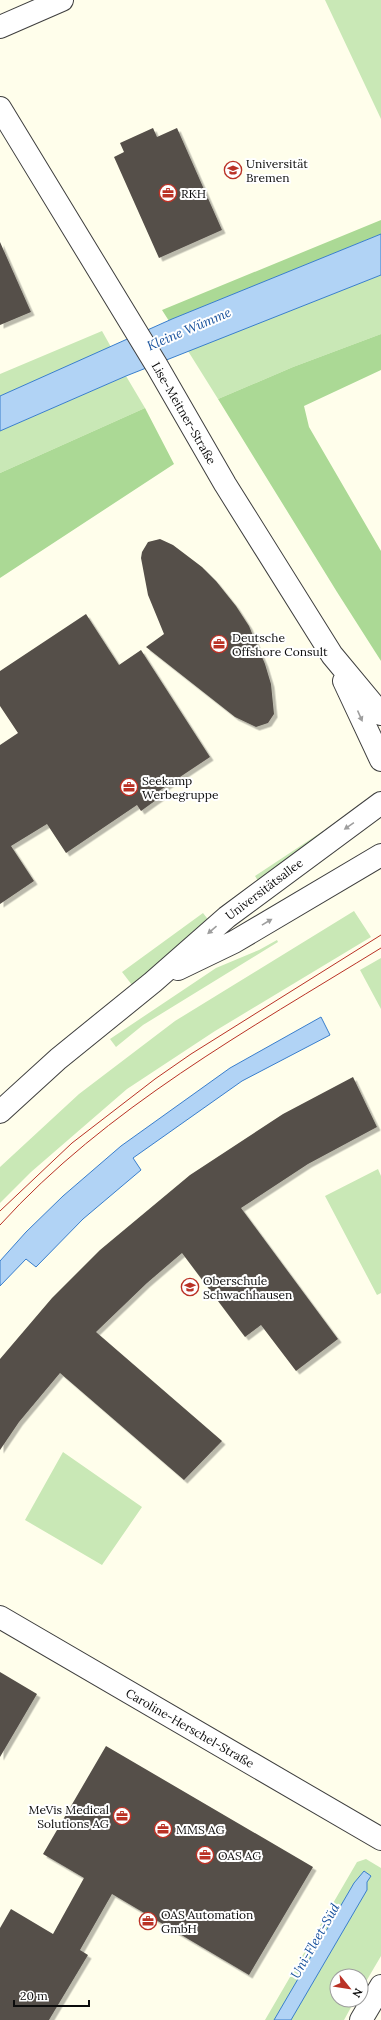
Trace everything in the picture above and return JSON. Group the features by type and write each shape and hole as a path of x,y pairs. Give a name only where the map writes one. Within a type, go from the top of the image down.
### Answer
{"street":[{"path":"0,27 62,0"},
{"name":"Lise-Meitner-Straße","path":"0,108 157,366 225,484 332,655 381,760"},
{"name":"Lise-Meitner-Straße","path":"332,655 381,714"},
{"name":"Universitätsallee","path":"0,1112 58,1059 153,982 227,917 381,804"},
{"name":"Universitätsallee","path":"153,982 234,942 381,855"},
{"name":"Caroline-Herschel-Straße","path":"0,1617 381,1839"},
{"path":"361,2020 381,1986"}],"green space":[{"path":"325,0 381,0 381,119"},
{"path":"381,220 381,234 169,321 162,310"},
{"path":"381,275 381,334 293,367 218,399 188,351"},
{"path":"102,331 111,347 0,396 0,374"},
{"path":"381,334 381,370 304,406 309,427 381,551 381,661 218,399 293,367"},
{"path":"126,376 145,408 0,473 0,431"},
{"path":"145,408 174,464 0,578 0,473"},
{"path":"323,831 327,836 261,886 255,876"},
{"path":"354,911 371,937 215,1031 127,1089 31,1172 0,1203 0,1167 79,1094 175,1021"},
{"path":"203,913 210,922 132,985 122,972"},
{"path":"277,940 278,942 143,1025 116,1047 110,1039 216,968 259,950"},
{"path":"381,958 381,1009 360,970"},
{"path":"378,1169 381,1176 381,1293 377,1295 325,1196"},
{"path":"63,1452 142,1507 102,1565 25,1520"},
{"path":"366,1859 381,1868 381,1956 369,1976 369,1968 329,1968 329,2008 351,2008 344,2020 265,2020 357,1862"}],"water":[{"name":"Kleine Wümme","path":"381,234 381,275 126,376 0,431 0,396 172,319"},
{"path":"321,1017 330,1035 242,1081 133,1158 141,1170 83,1219 36,1267 26,1259 0,1286 0,1261 26,1232 63,1196 121,1146 230,1068"},
{"path":"364,1871 371,1876 367,1882 367,1890 291,2020 274,2020 354,1883"}],"building":[{"name":"RKH","path":"153,128 157,137 177,128 222,230 159,258 114,157 124,152 120,143"},
{"path":"0,242 31,312 0,325"},
{"path":"160,539 173,545 202,567 216,581 236,606 249,626 265,664 271,684 274,714 268,723 256,727 235,717 146,647 164,634 148,595 141,558 142,552 148,542"},
{"path":"86,614 119,665 141,650 210,757 159,791 162,796 141,811 137,805 66,853 47,824 11,846 34,881 0,904 0,745 18,733 0,706 0,671"},
{"path":"353,1077 377,1127 308,1164 241,1208 338,1339 296,1371 261,1325 245,1337 182,1253 147,1283 96,1332 222,1441 184,1480 60,1373 19,1422 0,1450 0,1359 52,1298 100,1250 190,1175 283,1114"},
{"path":"0,1672 37,1694 0,1757"},
{"path":"106,1746 313,1867 249,1975 112,1894 80,1950 88,1955 49,2020 0,2020 0,1928 11,1909 53,1934 84,1878 43,1854"}],"tram line":[{"path":"0,1211 72,1143 155,1079 191,1054 381,935"},
{"path":"0,1225 41,1183 86,1144 180,1073 280,1009 381,948"}],"place":[{"name":"Universität Bremen","path":"233,170"},
{"name":"RKH","path":"168,193"},
{"name":"Deutsche Offshore Consult","path":"219,644"},
{"name":"Seekamp Werbegruppe","path":"129,787"},
{"name":"Oberschule Schwachhausen","path":"190,1287"},
{"name":"MeVis Medical Solutions AG","path":"122,1816"},
{"name":"MMS AG","path":"163,1829"},
{"name":"OAS AG","path":"205,1855"},
{"name":"OAS Automation GmbH","path":"148,1921"}],"water label":[{"name":"Uni-Fleet-Süd","path":"315,1941"}]}
